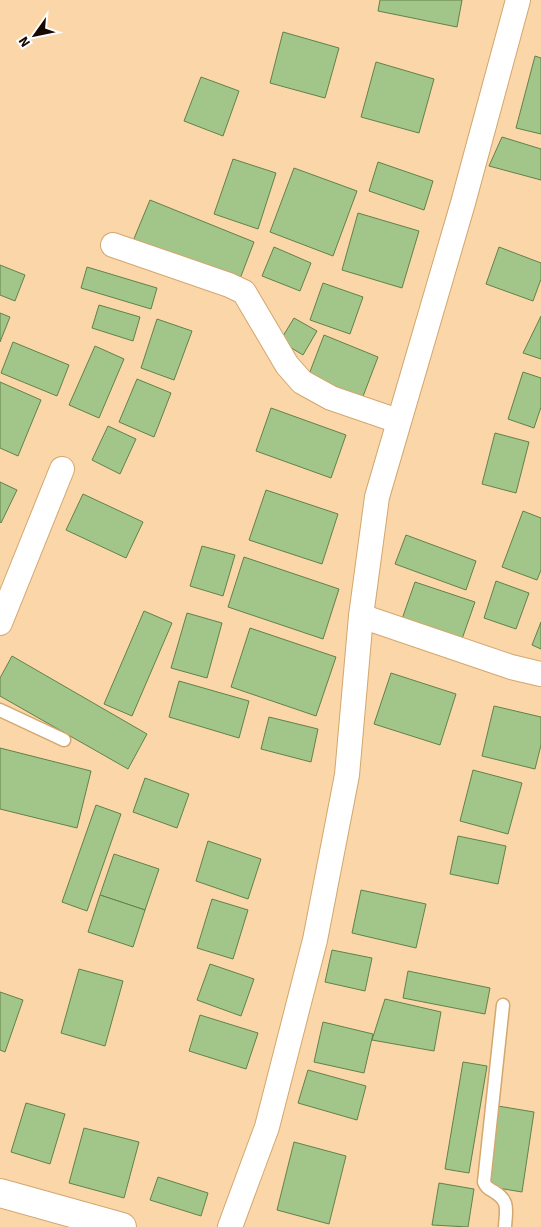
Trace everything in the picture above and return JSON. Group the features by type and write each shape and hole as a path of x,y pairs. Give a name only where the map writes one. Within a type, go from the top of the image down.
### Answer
{"street":[{"path":"230,1227 267,1127 315,940 347,775 361,616 377,497 463,204 518,0"},
{"path":"113,245 229,285 244,292 287,365 302,382 331,398 398,421"},
{"path":"0,623 62,470"},
{"path":"361,616 511,667 541,674"},
{"path":"0,1193 122,1227"}],"lane":[{"path":"0,710 64,740"},
{"path":"503,1005 484,1182 487,1187 503,1198 506,1206 505,1227"}],"building":[{"path":"380,0 462,0 457,27 378,11"},
{"path":"283,32 339,48 325,98 270,83"},
{"path":"535,56 541,58 541,134 516,128"},
{"path":"376,62 434,79 419,133 361,117"},
{"path":"201,77 239,91 223,136 184,121"},
{"path":"502,137 541,149 541,180 489,166"},
{"path":"233,159 276,173 258,229 214,214"},
{"path":"378,162 433,181 424,210 369,191"},
{"path":"294,168 357,191 333,256 270,232"},
{"path":"150,200 254,242 238,284 133,241"},
{"path":"358,213 419,231 402,288 342,270"},
{"path":"274,247 311,263 300,291 262,276"},
{"path":"499,247 541,263 541,279 533,301 486,284"},
{"path":"0,265 25,275 15,301 0,295"},
{"path":"87,267 157,288 151,309 81,288"},
{"path":"323,283 363,297 350,334 310,320"},
{"path":"99,305 140,317 133,341 92,328"},
{"path":"0,313 10,317 0,342"},
{"path":"541,316 541,359 523,353"},
{"path":"294,318 317,331 303,355 280,341"},
{"path":"157,319 192,331 174,380 141,368"},
{"path":"324,335 378,357 362,399 308,377"},
{"path":"13,342 69,365 57,396 1,373"},
{"path":"95,346 124,359 99,418 69,405"},
{"path":"523,372 541,378 541,407 534,428 508,419"},
{"path":"137,379 171,393 154,437 119,422"},
{"path":"0,382 41,400 18,456 0,448"},
{"path":"271,408 346,435 331,478 256,451"},
{"path":"108,426 136,439 120,474 92,460"},
{"path":"495,433 529,442 516,493 482,484"},
{"path":"0,482 17,490 1,523 0,522"},
{"path":"266,490 338,514 322,564 249,540"},
{"path":"83,494 143,522 126,558 66,530"},
{"path":"523,511 541,518 541,570 537,580 502,567"},
{"path":"406,535 476,561 466,590 395,564"},
{"path":"202,546 235,555 223,596 190,586"},
{"path":"244,557 339,589 323,639 228,607"},
{"path":"496,581 529,593 516,629 484,618"},
{"path":"415,582 475,602 462,639 402,619"},
{"path":"144,611 172,623 132,716 104,704"},
{"path":"187,613 222,623 207,678 171,668"},
{"path":"541,622 541,649 532,645"},
{"path":"250,628 336,657 316,716 231,687"},
{"path":"12,656 147,734 128,769 0,696 0,678"},
{"path":"391,673 456,694 440,745 374,724"},
{"path":"179,681 249,701 239,738 169,717"},
{"path":"494,706 541,717 541,745 535,769 482,756"},
{"path":"269,717 318,729 311,762 261,749"},
{"path":"0,748 91,771 77,828 0,809"},
{"path":"473,770 522,783 508,834 460,821"},
{"path":"145,778 189,794 177,828 133,812"},
{"path":"96,805 121,814 87,911 62,902"},
{"path":"458,836 506,846 498,884 450,874"},
{"path":"208,841 261,859 248,899 196,881"},
{"path":"114,854 159,869 145,910 100,895"},
{"path":"361,890 426,904 416,948 352,933"},
{"path":"100,895 145,910 133,947 88,932"},
{"path":"212,899 248,910 233,959 197,948"},
{"path":"332,950 372,958 365,991 325,982"},
{"path":"210,964 254,979 241,1016 197,1000"},
{"path":"79,969 123,981 105,1046 61,1033"},
{"path":"408,971 490,988 485,1014 403,998"},
{"path":"0,992 23,1000 5,1052 0,1050"},
{"path":"385,999 441,1012 434,1051 372,1040"},
{"path":"200,1015 258,1033 246,1069 189,1051"},
{"path":"323,1022 373,1034 364,1073 314,1062"},
{"path":"463,1062 487,1066 469,1173 445,1169"},
{"path":"308,1070 366,1086 357,1120 298,1103"},
{"path":"26,1103 65,1114 50,1164 11,1152"},
{"path":"498,1106 534,1112 522,1192 486,1186"},
{"path":"84,1128 139,1142 124,1198 69,1183"},
{"path":"294,1142 346,1156 329,1224 277,1210"},
{"path":"158,1177 208,1193 201,1216 150,1200"},
{"path":"439,1183 474,1189 468,1227 432,1225"}]}
